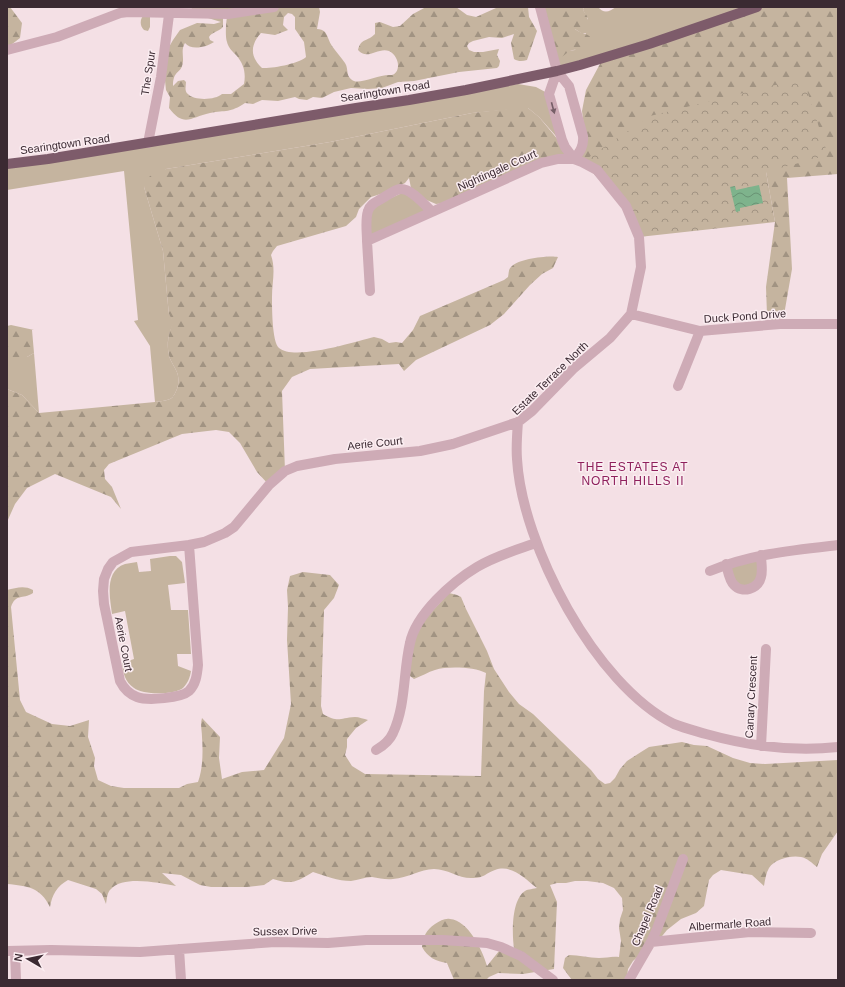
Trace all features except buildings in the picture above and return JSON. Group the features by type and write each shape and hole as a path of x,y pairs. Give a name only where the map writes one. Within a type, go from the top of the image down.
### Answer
{"main road":[{"name":"Searingtown Road","path":"7,164 48,159 409,100 557,71 649,44 757,7"}],"street":[{"path":"7,50 56,37 120,14 136,11 169,10 228,14 274,7"},
{"path":"540,7 557,71 569,86 583,136 584,142 574,159"},
{"name":"The Spur","path":"148,143 161,77 169,10"},
{"path":"557,71 549,94 565,147 574,159 597,170 626,206 639,237 640,267 631,314"},
{"name":"Nightingale Court","path":"367,242 542,163 574,159"},
{"path":"370,291 367,242 367,217 369,208 373,203 400,189 406,190 419,199 432,212"},
{"name":"Duck Pond Drive","path":"631,314 700,331 780,324 838,324"},
{"name":"Estate Terrace North","path":"631,314 610,338 573,369 536,407 518,422 517,459 519,478 536,542 550,574 575,621 606,665 633,694 657,713 676,724 731,741 761,746 791,748 838,747"},
{"path":"678,386 700,331"},
{"name":"Aerie Court","path":"189,545 198,666 197,678 193,686 184,695 177,697 138,697 124,690 120,681 104,604 102,592 104,579 108,569 114,562 130,552 189,545 204,542 226,533 234,527 269,484 286,471 297,466 335,459 427,449 453,444 518,422"},
{"path":"376,750 384,745 393,734 400,712 410,642 415,630 427,611 449,587 477,567 495,558 536,542"},
{"path":"710,571 726,564 761,555 838,545"},
{"path":"726,564 730,580 733,584 737,588 748,590 753,588 760,581 762,576 761,555"},
{"name":"Canary Crescent","path":"761,746 766,649"},
{"name":"Chapel Road","path":"629,980 651,942 662,917 683,859"},
{"name":"Albermarle Road","path":"651,942 750,932 811,933"},
{"name":"Sussex Drive","path":"11,951 90,950 140,952 275,942 328,943 366,940 443,940 486,943 501,947 521,956 553,980"},
{"path":"179,949 181,980"},
{"path":"11,951 16,980"}],"green space":[{"path":"7,7 10,7 22,23 20,38 7,48"},
{"path":"138,7 165,7 164,15 150,17 150,27 148,31 144,30 141,26 141,22 142,17 145,14"},
{"path":"191,7 319,7 320,12 317,29 325,32 331,44 345,63 349,77 357,82 385,75 393,75 396,73 398,66 396,57 389,51 385,50 365,54 358,50 359,46 363,42 375,34 375,23 380,22 393,27 400,26 413,14 426,7 456,7 467,15 476,17 496,8 528,7 529,17 537,31 527,60 524,61 514,59 511,43 514,34 502,38 489,37 469,43 467,46 469,50 474,52 499,49 497,55 500,61 497,68 459,72 414,81 398,82 382,88 351,88 334,92 322,98 313,97 307,100 295,97 278,101 262,100 253,104 245,103 232,110 210,113 188,120 179,118 169,108 170,97 166,90 164,71 169,47 180,30 197,23 214,24 221,22 208,18","holes":["288,13 295,17 295,29 304,42 306,57 286,65 272,68 262,68 255,60 253,51 253,46 257,37 261,33 275,35 288,30 283,25 284,17","223,15 227,17 226,39 230,49 239,58 244,69 244,84 231,94 222,94 215,98 195,98 187,93 186,82 184,80 178,81 173,86 174,78 183,63 185,43 195,48 214,42 210,40 209,37 223,27"]},
{"path":"535,7 584,7 583,10 588,21 580,29 575,29 588,35 593,42 589,46 570,51 562,57 557,56"},
{"path":"584,7 598,7 602,11 607,12 616,7 757,7 557,71 553,53 575,50 586,33 581,33 575,29 588,19 583,10"},
{"path":"757,7 838,7 838,174 787,178 792,269 784,315 781,318 771,320 767,315 766,287 775,222 766,172 558,159 445,203 436,204 422,198 411,188 409,178 405,183 387,192 371,197 359,209 356,217 346,226 277,246 273,251 271,255 274,271 272,316 275,339 279,348 287,351 310,352 374,337 389,343 402,343 413,330 420,316 504,280 508,277 510,268 521,261 534,258 558,257 553,268 542,274 504,314 490,325 416,360 404,371 399,364 310,369 292,377 282,391 285,471 269,485 257,472 240,443 229,432 216,430 182,434 109,464 104,470 105,479 112,487 121,509 111,497 55,474 27,488 15,504 7,522 7,389 22,395 39,413 164,401 170,399 177,389 177,372 169,355 168,349 168,338 173,322 169,314 163,251 144,187 149,177 166,169 330,142 472,113 518,108 528,108 539,117 574,159 584,127 582,111 586,90 601,62"},
{"path":"803,78 828,155 766,172 775,222 639,237 626,206 582,162 650,116"},
{"path":"518,84 536,87 549,94 563,144 539,117 528,108 472,113 330,142 166,169 144,187 163,251 169,314 174,322 169,335 168,349 169,355 177,372 178,382 177,389 173,396 164,401 155,402 150,346 134,321 138,320 124,171 7,190 7,164"},
{"path":"402,193 409,194 429,212 370,237 370,216 374,206"},
{"path":"11,325 34,330 32,330 34,353 27,357 7,357 7,326"},
{"path":"34,353 39,413 22,395 7,389 7,357 27,357"},
{"path":"176,556 182,562 185,583 168,585 171,610 188,610 191,654 177,654 178,666 191,671 191,673 186,684 179,690 166,693 144,692 131,686 124,674 122,663 134,659 125,611 112,614 110,593 111,579 118,568 125,564 137,562 139,572 151,571 150,559"},
{"path":"759,557 756,584 739,587 728,565"},
{"path":"303,572 330,575 339,585 334,598 324,610 321,706 323,714 332,718 339,719 355,717 368,720 356,728 347,739 345,755 352,766 365,774 481,776 486,673 475,669 454,668 435,670 414,679 410,676 409,670 415,630 449,593 461,597 494,669 509,692 519,704 533,714 591,770 598,779 605,784 610,783 615,778 627,761 649,747 682,742 707,746 733,758 750,763 765,764 838,760 838,831 822,854 817,867 803,858 784,858 775,862 769,868 766,874 764,886 752,875 721,870 713,875 709,880 704,906 696,913 681,919 667,930 654,946 642,953 633,961 628,969 628,980 572,980 563,968 565,958 569,955 595,958 619,957 621,941 619,928 623,910 622,898 614,888 603,883 575,881 550,885 557,902 554,969 523,974 498,973 486,980 454,980 447,963 436,960 430,956 424,951 422,943 429,929 444,919 448,919 457,921 469,930 482,952 487,966 499,951 514,948 513,927 517,902 525,891 537,888 518,873 507,869 495,870 477,878 463,877 439,869 429,869 398,878 388,879 369,877 351,881 327,877 313,872 294,882 285,882 273,879 264,885 247,887 211,887 200,885 181,875 162,873 176,886 142,881 124,882 110,890 107,896 106,904 102,894 96,889 68,880 56,891 50,907 38,891 27,887 7,884 7,590 23,587 33,590 33,593 29,595 17,598 11,607 20,700 26,712 52,724 70,726 89,720 88,737 95,758 94,766 98,780 111,786 124,788 179,788 187,784 198,782 202,760 202,718 220,737 219,758 222,779 242,772 264,770 284,738 291,704 287,640 287,590 290,576"}],"water":[{"path":"759,185 763,203 740,208 740,211 736,212 730,187 735,186 736,190"}],"district":[{"name":"THE ESTATES AT NORTH HILLS II","path":"633,474"}]}
